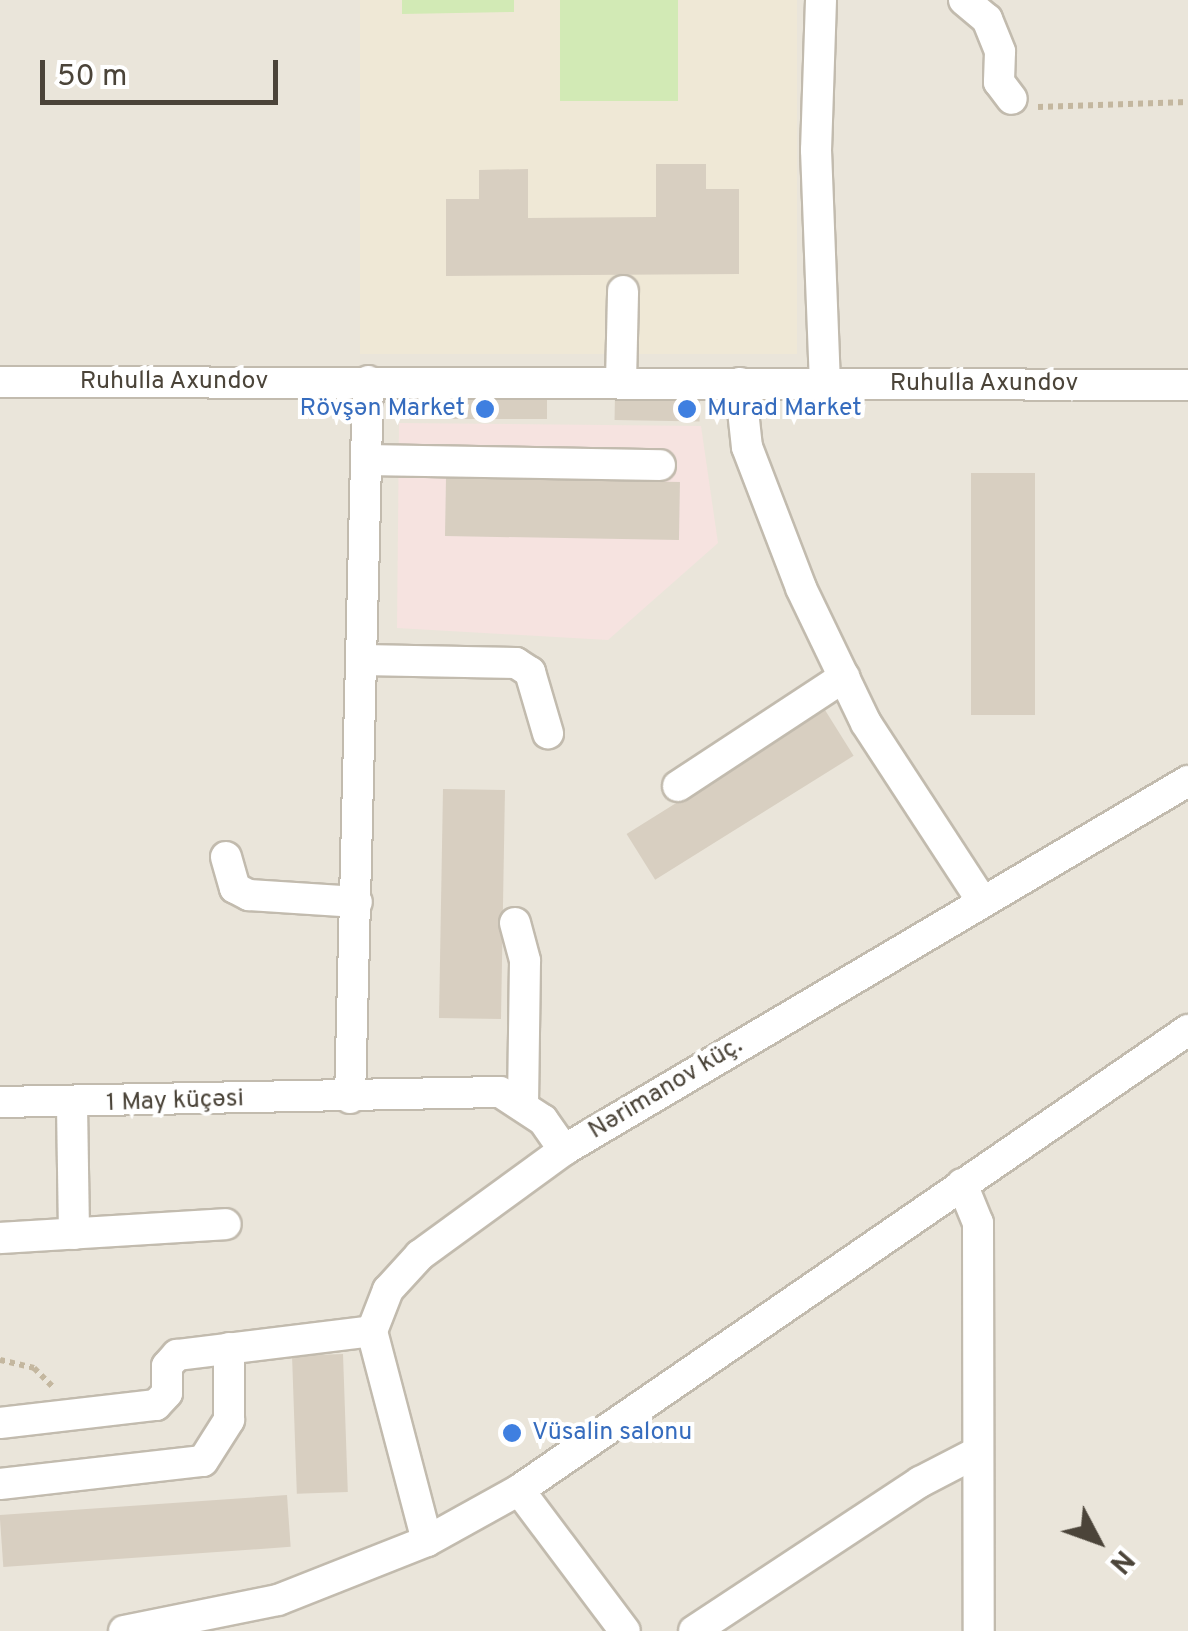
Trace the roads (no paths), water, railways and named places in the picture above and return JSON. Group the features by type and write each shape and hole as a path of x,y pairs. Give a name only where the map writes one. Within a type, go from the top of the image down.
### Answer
{"street":[{"path":"821,0 816,150 826,384"},
{"path":"964,0 986,20 1000,52 1000,82 1012,99"},
{"path":"621,382 623,291"},
{"path":"350,1098 364,660 368,381"},
{"name":"Ruhulla Axundov","path":"0,382 1188,385"},
{"path":"740,383 748,448 764,502 844,678 897,777 982,901"},
{"path":"367,460 660,465"},
{"path":"364,660 516,663 530,672 548,733"},
{"path":"678,786 844,678"},
{"name":"Nərimanov küç.","path":"372,1331 388,1290 420,1255 564,1150 1188,782"},
{"path":"226,857 235,888 249,895 357,902"},
{"path":"516,923 526,960 523,1104 564,1150"},
{"path":"124,1631 278,1600 427,1541 519,1490 1188,1030"},
{"name":"1 May küçəsi","path":"0,1102 72,1105 500,1092 523,1104"},
{"path":"72,1105 74,1234"},
{"path":"962,1184 978,1223 974,1454 979,1631"},
{"path":"0,1238 226,1224"},
{"path":"0,1423 156,1405 168,1393 168,1366 177,1355 372,1331 427,1541"},
{"path":"0,1484 203,1462 229,1420 228,1348"},
{"path":"694,1631 920,1482 974,1454"},
{"path":"519,1490 625,1631"}],"place":[{"name":"Rövşən Market","path":"485,409"},
{"name":"Murad Market","path":"687,409"},
{"name":"Vüsalin salonu","path":"512,1433"}]}
